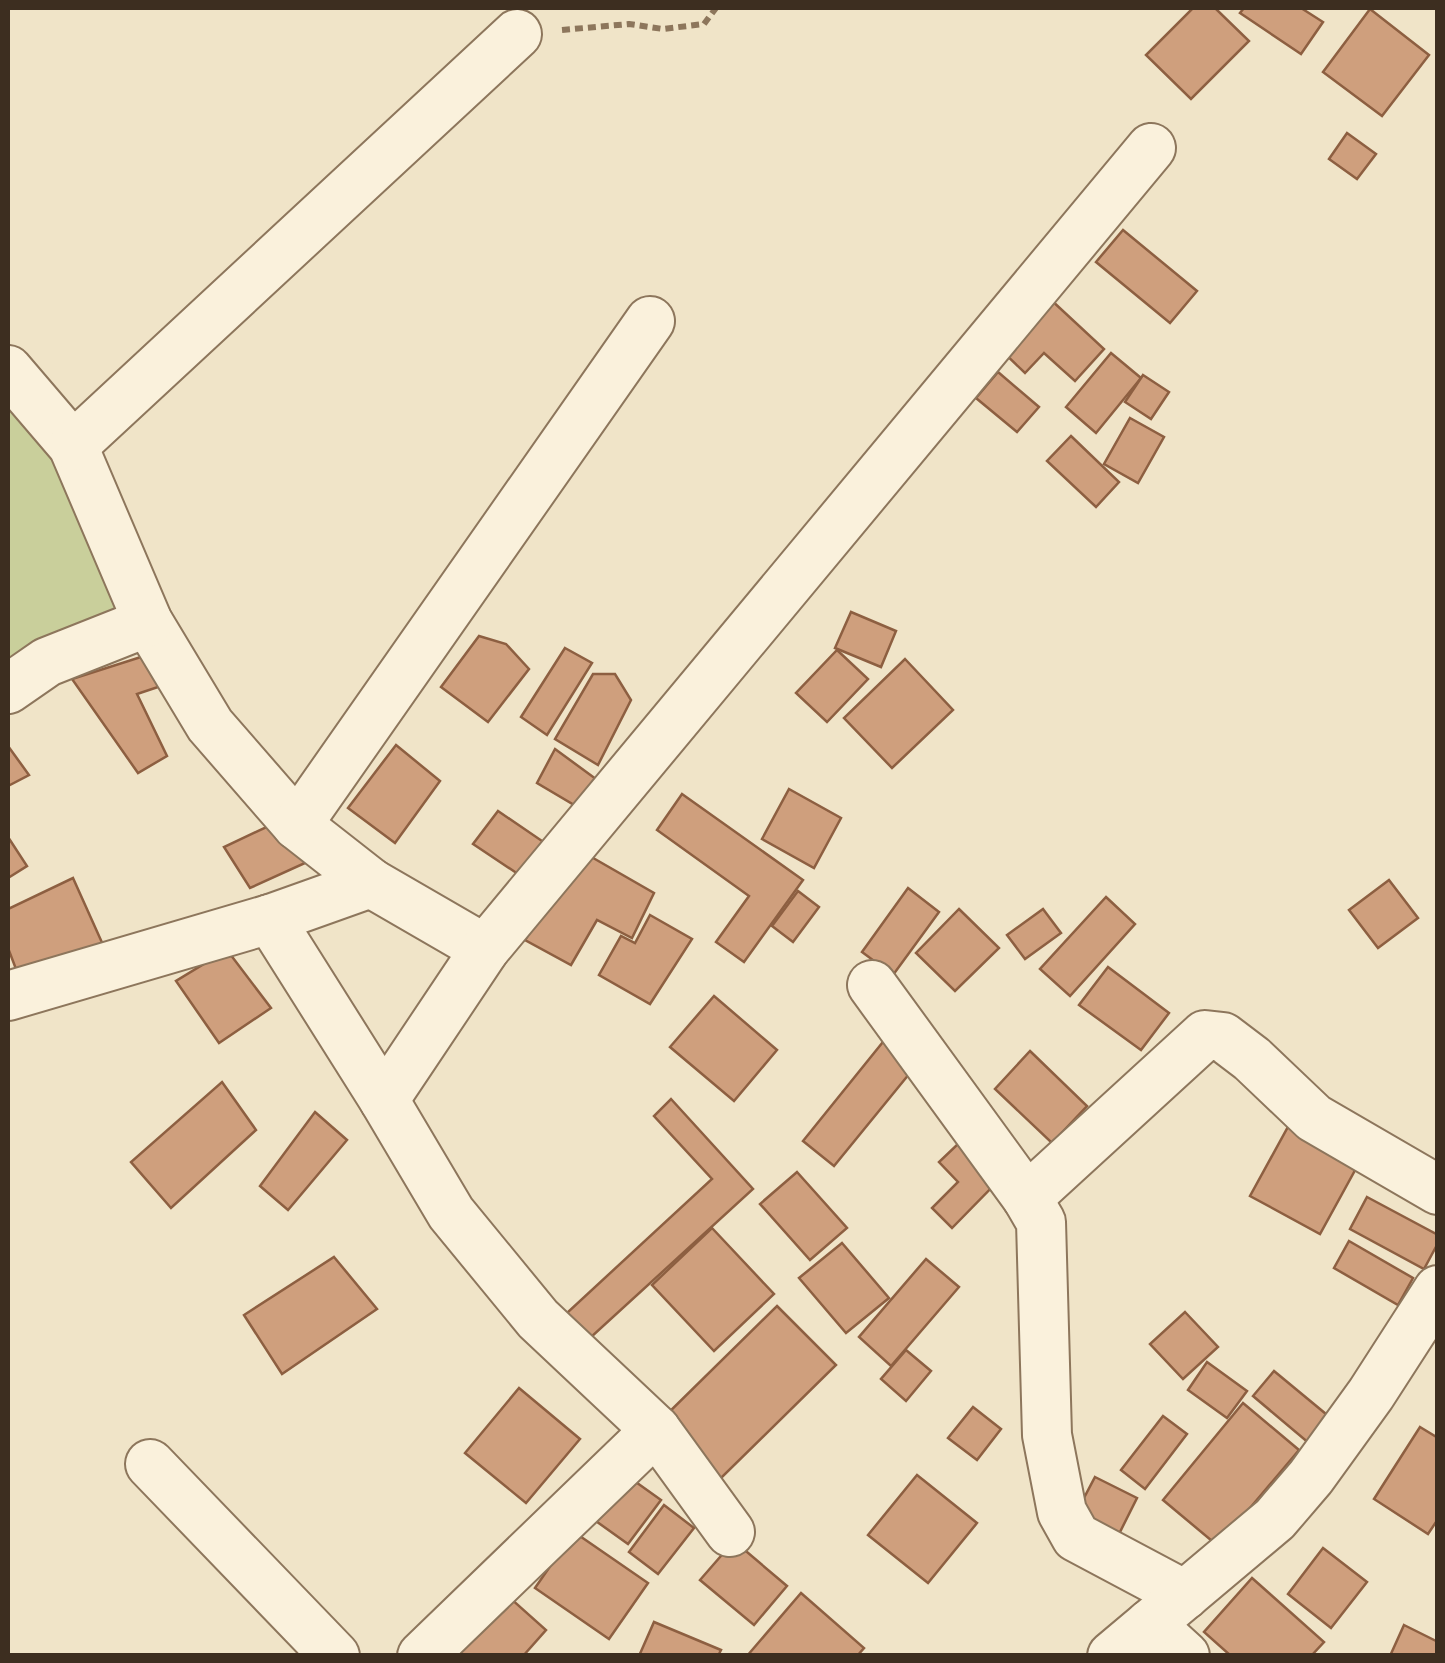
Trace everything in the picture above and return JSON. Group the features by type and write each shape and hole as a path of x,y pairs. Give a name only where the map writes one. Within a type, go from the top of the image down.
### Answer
{"street":[{"path":"73,446 516,34"},
{"path":"384,1100 485,949 1151,148"},
{"path":"297,825 650,321"},
{"path":"8,370 73,446 148,622 210,726 297,825 371,883 485,949"},
{"path":"8,689 47,662 148,622"},
{"path":"8,996 270,920 371,883"},
{"path":"270,920 451,1213 538,1319 656,1430 730,1532"},
{"path":"872,985 1028,1198 1041,1222 1047,1435 1062,1512 1076,1538 1167,1610 1185,1656"},
{"path":"1028,1198 1205,1035 1223,1037 1252,1058 1314,1118 1438,1190"},
{"path":"1112,1656 1275,1519 1372,1394 1438,1290"},
{"path":"422,1656 656,1430"},
{"path":"150,1464 335,1656"}],"path":[{"path":"516,34 629,24 663,29 704,24 716,8"}],"green space":[{"path":"8,388 60,448 131,616 8,673"}],"building":[{"path":"1193,8 1215,8 1249,41 1191,99 1146,55"},
{"path":"1244,8 1301,8 1323,22 1301,54 1240,13"},
{"path":"1370,9 1429,55 1382,116 1323,72"},
{"path":"1347,133 1376,154 1357,179 1329,159"},
{"path":"1123,230 1197,291 1170,323 1096,262"},
{"path":"1049,298 1104,349 1075,381 1044,353 1025,373 1000,349"},
{"path":"1111,353 1141,378 1096,433 1066,407"},
{"path":"998,372 1039,407 1017,432 976,398"},
{"path":"1143,375 1169,392 1151,419 1125,402"},
{"path":"1130,418 1164,437 1138,483 1104,464"},
{"path":"1071,436 1119,482 1096,507 1047,461"},
{"path":"851,612 896,631 881,667 835,648"},
{"path":"479,636 506,644 529,669 488,722 441,687"},
{"path":"565,648 592,663 547,735 521,717"},
{"path":"837,650 868,679 827,722 796,693"},
{"path":"144,656 161,686 137,694 167,756 138,773 72,679"},
{"path":"905,659 953,710 892,768 844,718"},
{"path":"593,674 615,674 631,700 598,765 555,739"},
{"path":"396,745 440,781 395,843 348,808"},
{"path":"8,746 29,775 8,786"},
{"path":"555,749 600,782 581,809 537,783"},
{"path":"789,789 841,818 814,868 762,839"},
{"path":"682,794 803,880 744,962 716,942 749,896 657,830"},
{"path":"498,811 545,843 524,878 473,844"},
{"path":"273,824 305,863 250,888 224,847"},
{"path":"8,837 27,866 8,878"},
{"path":"581,851 654,893 632,938 597,920 571,965 525,940"},
{"path":"73,878 104,947 19,977 8,948 8,909"},
{"path":"1389,880 1418,918 1378,948 1349,910"},
{"path":"908,888 939,912 893,975 862,952"},
{"path":"798,891 819,907 793,942 772,926"},
{"path":"1106,897 1135,924 1070,996 1040,969"},
{"path":"959,909 999,948 955,991 916,953"},
{"path":"1043,909 1061,933 1025,959 1007,935"},
{"path":"650,915 692,939 650,1004 599,975 621,936 635,943"},
{"path":"227,950 271,1008 219,1043 176,981"},
{"path":"1108,967 1169,1013 1141,1050 1079,1005"},
{"path":"714,996 777,1050 734,1101 670,1047"},
{"path":"891,1032 923,1057 834,1166 803,1141"},
{"path":"1030,1051 1087,1106 1052,1143 995,1089"},
{"path":"222,1082 256,1130 171,1208 131,1162"},
{"path":"671,1099 753,1189 578,1349 555,1324 712,1179 654,1116"},
{"path":"315,1112 347,1140 288,1210 260,1186"},
{"path":"1289,1125 1359,1163 1320,1234 1250,1196"},
{"path":"959,1143 998,1181 952,1228 932,1208 958,1182 939,1162"},
{"path":"797,1172 847,1228 810,1260 760,1204"},
{"path":"1367,1197 1438,1235 1438,1243 1424,1269 1350,1229"},
{"path":"712,1228 774,1294 714,1351 652,1285"},
{"path":"1349,1241 1413,1278 1398,1305 1334,1268"},
{"path":"842,1243 889,1298 846,1333 799,1278"},
{"path":"334,1257 377,1309 282,1374 244,1315"},
{"path":"926,1259 959,1287 891,1366 859,1337"},
{"path":"777,1306 836,1365 720,1479 661,1420"},
{"path":"1185,1312 1218,1347 1183,1379 1150,1344"},
{"path":"906,1350 931,1371 906,1401 881,1379"},
{"path":"1207,1362 1247,1391 1227,1418 1188,1390"},
{"path":"1274,1371 1332,1419 1310,1444 1253,1396"},
{"path":"519,1388 580,1439 526,1503 465,1453"},
{"path":"1243,1403 1299,1450 1218,1546 1163,1500"},
{"path":"973,1407 1001,1429 977,1460 948,1438"},
{"path":"1163,1416 1187,1434 1145,1489 1121,1470"},
{"path":"1420,1427 1438,1438 1438,1519 1428,1534 1374,1499"},
{"path":"619,1470 661,1500 628,1544 586,1514"},
{"path":"917,1475 977,1523 928,1583 868,1535"},
{"path":"1095,1477 1137,1498 1117,1538 1074,1517"},
{"path":"664,1505 694,1528 658,1574 629,1552"},
{"path":"574,1532 648,1583 609,1639 535,1588"},
{"path":"734,1541 787,1586 754,1625 700,1580"},
{"path":"1323,1548 1367,1582 1331,1628 1288,1594"},
{"path":"1252,1578 1324,1642 1311,1656 1231,1656 1204,1632"},
{"path":"500,1589 546,1630 523,1656 440,1656"},
{"path":"801,1593 864,1648 857,1656 747,1656"},
{"path":"654,1622 721,1650 718,1656 639,1656"},
{"path":"1404,1625 1438,1642 1438,1656 1390,1656"}]}
